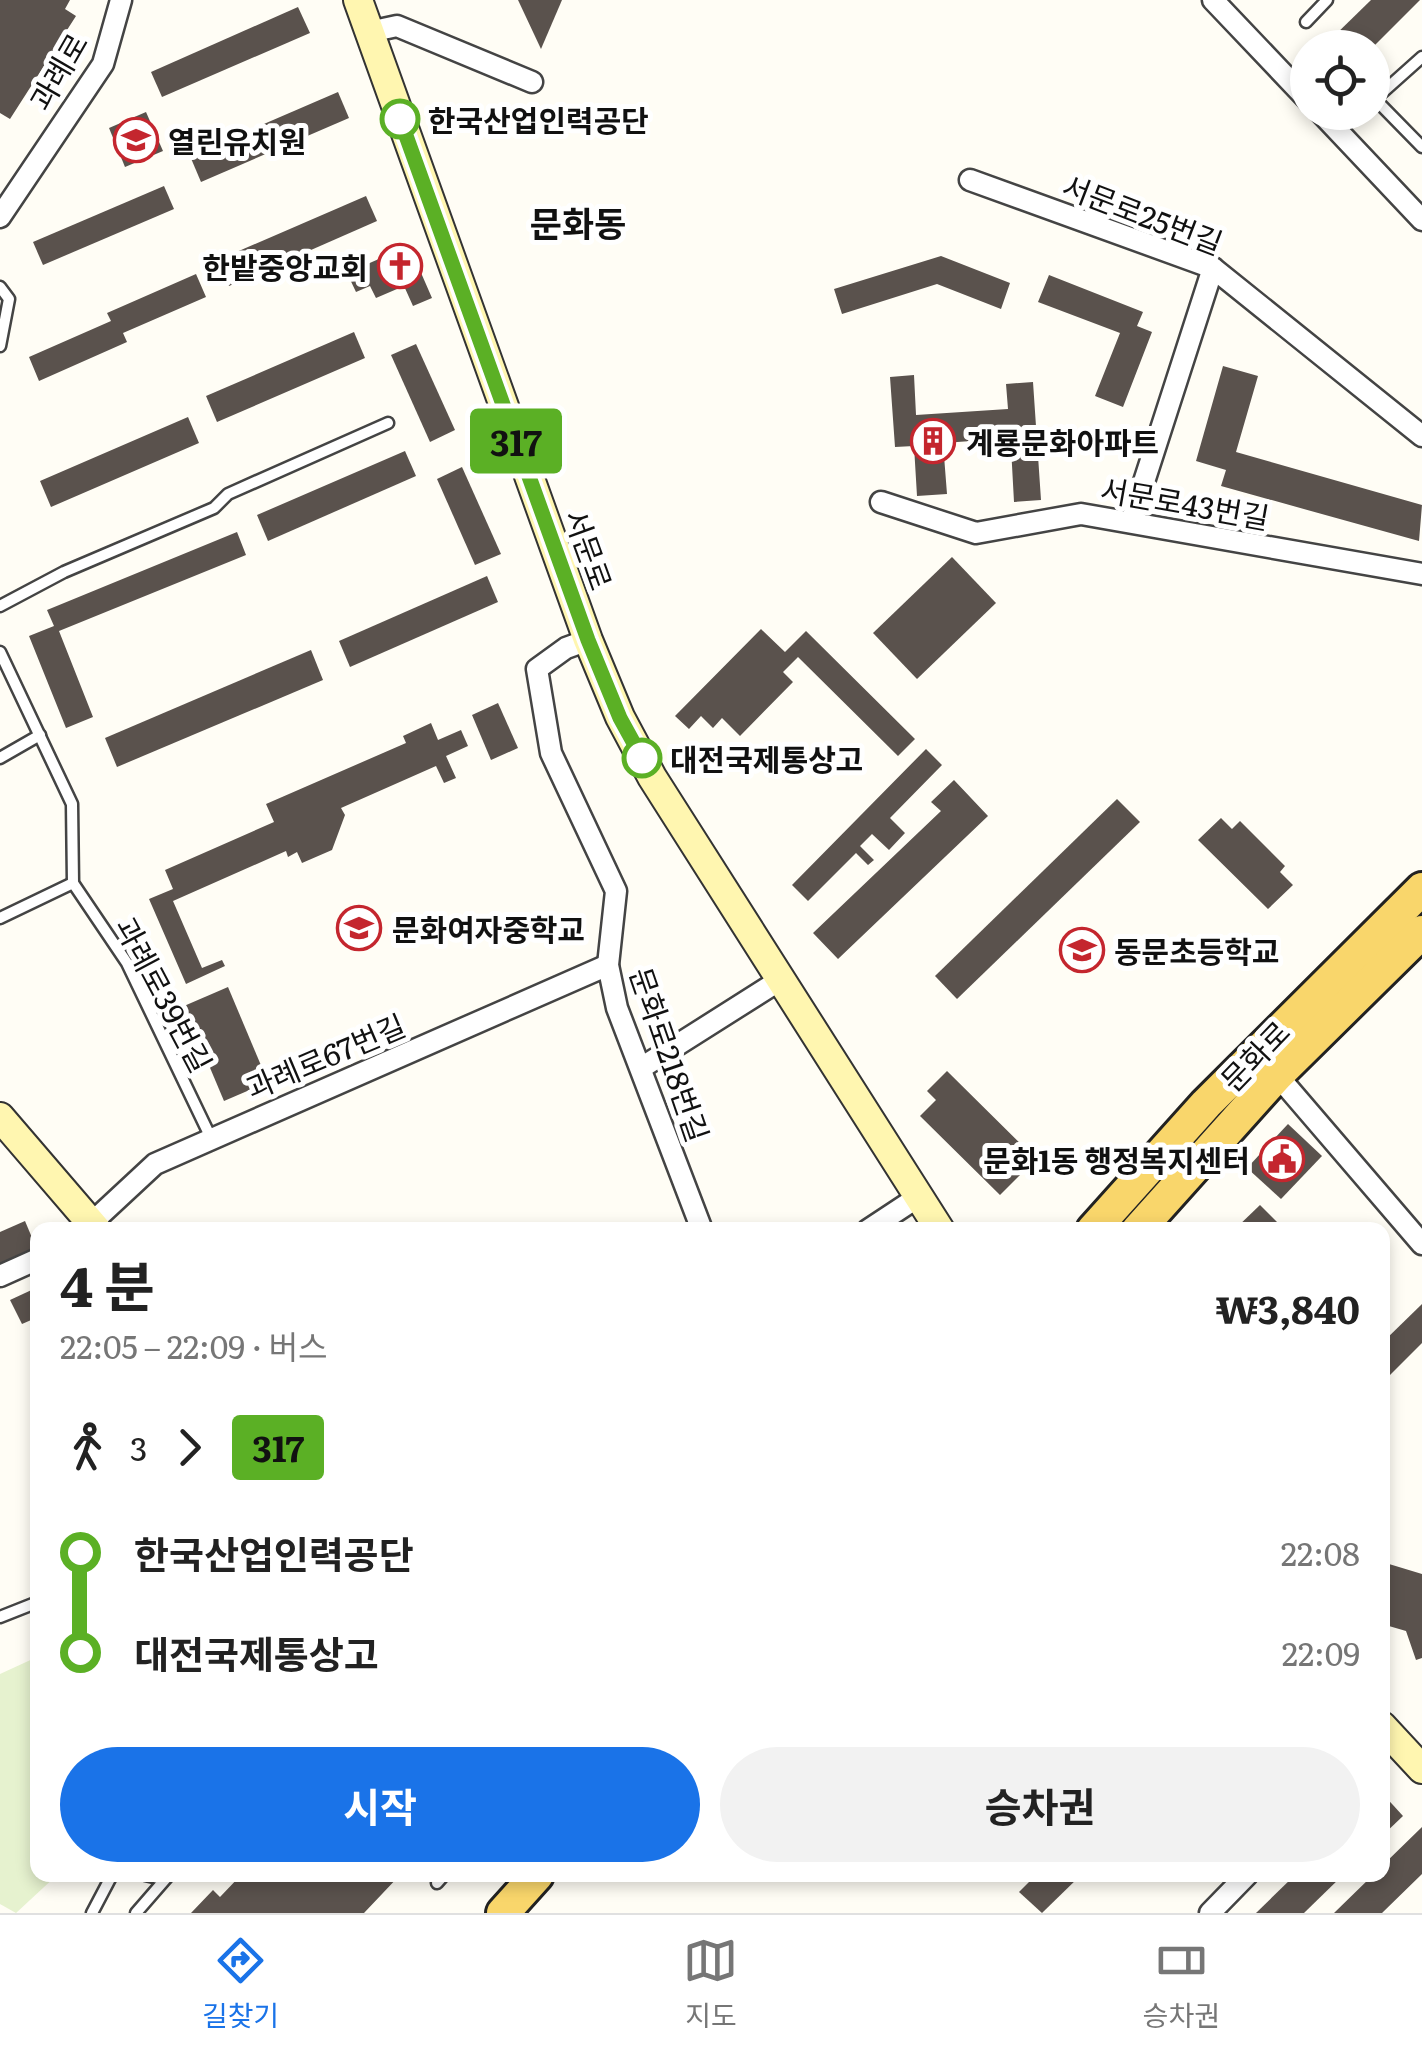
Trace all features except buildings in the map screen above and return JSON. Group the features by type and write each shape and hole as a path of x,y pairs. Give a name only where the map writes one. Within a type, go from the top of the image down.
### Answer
{"main road":[{"name":"서문로","path":"358,0 588,640 620,718 652,776 935,1222"},
{"name":"문화로","path":"1100,1222 1206,1104 1422,889"},
{"name":"문화로","path":"1145,1222 1277,1076 1422,932"},
{"path":"0,1117 87,1222"},
{"path":"1390,1738 1422,1769"},
{"path":"503,1913 530,1882"}],"street":[{"name":"과례로","path":"0,217 103,64 121,0"},
{"path":"1212,0 1290,81"},
{"path":"369,32 396,26 532,82"},
{"path":"1337,130 1422,220"},
{"name":"서문로25번길","path":"970,180 1214,268 1422,436"},
{"path":"1131,522 1214,268"},
{"name":"서문로43번길","path":"881,502 976,533 1081,514 1422,574"},
{"name":"문화로218번길","path":"588,640 566,648 537,669 551,753 616,891 608,965 617,1008 699,1222"},
{"name":"과례로67번길","path":"96,1222 154,1164 608,965"},
{"path":"640,1068 780,980"},
{"path":"1272,1036 1277,1076 1422,1244"},
{"path":"880,1222 918,1197"},
{"path":"0,1276 30,1263"},
{"path":"1210,1913 1240,1882"}],"lane":[{"path":"1306,22 1327,0"},
{"path":"1422,57 1375,100 1422,147"},
{"path":"0,287 9,299 0,346"},
{"path":"0,606 64,572 214,508 228,494 388,423"},
{"path":"0,652 72,804 73,882 0,918"},
{"path":"0,758 40,735"},
{"name":"과례로39번길","path":"73,882 127,963 210,1138"},
{"path":"0,1617 30,1605"},
{"path":"92,1913 108,1882"},
{"path":"136,1913 162,1882"}],"green space":[{"path":"30,1660 30,1882 49,1882 16,1913 0,1904 0,1674"}],"bus line":[{"name":"317","path":"400,119 588,640 620,718 642,758"}],"place":[{"name":"한국산업인력공단","path":"400,119"},
{"name":"열린유치원","path":"136,140"},
{"name":"한밭중앙교회","path":"400,266"},
{"name":"계룡문화아파트","path":"933,441"},
{"name":"대전국제통상고","path":"642,758"},
{"name":"문화여자중학교","path":"359,928"},
{"name":"동문초등학교","path":"1082,950"},
{"name":"문화1동 행정복지센터","path":"1282,1159"}],"district":[{"name":"문화동","path":"578,222"}]}
